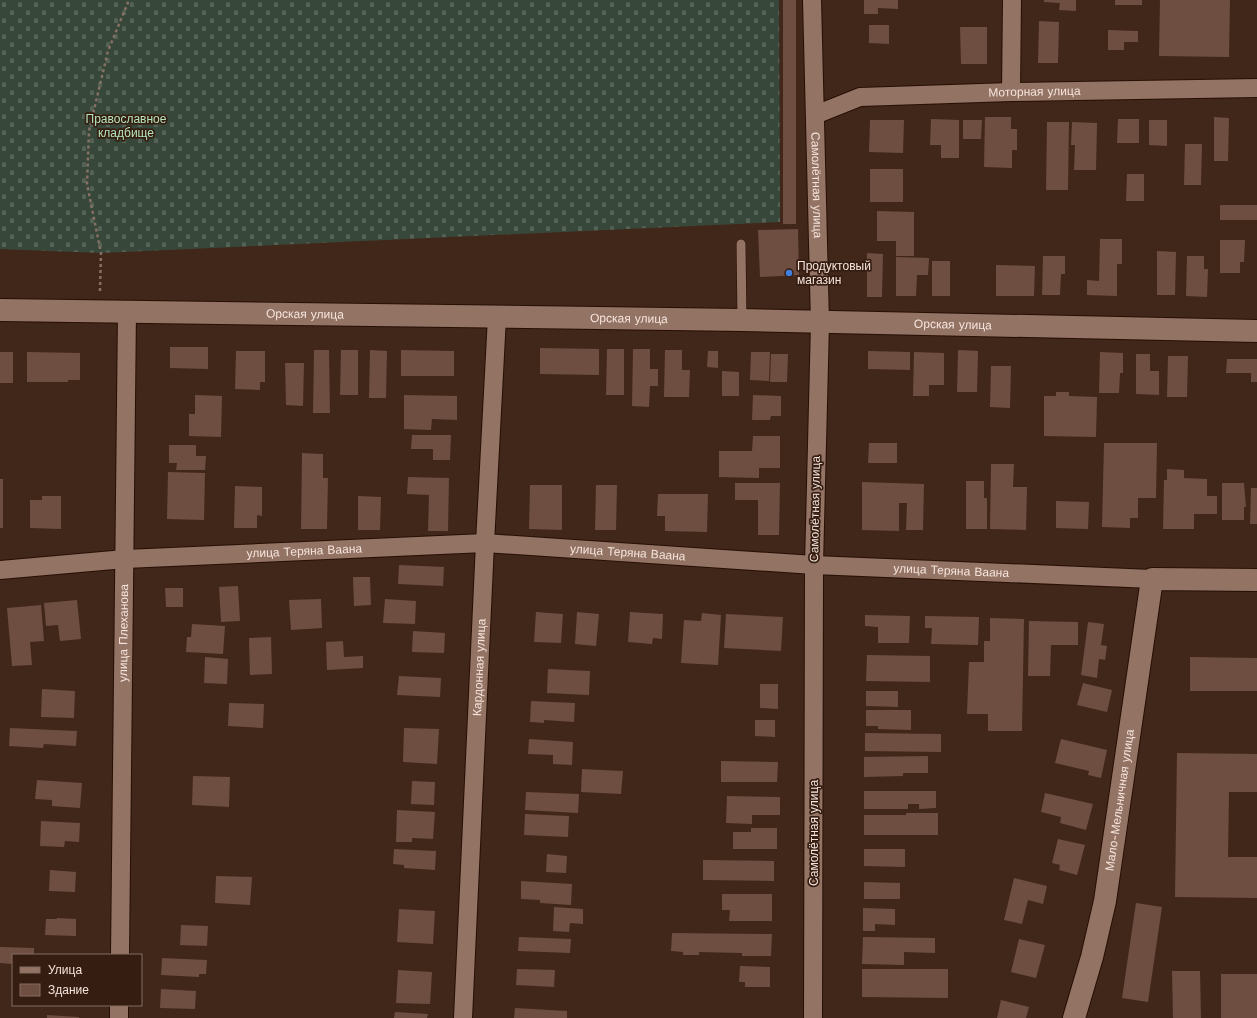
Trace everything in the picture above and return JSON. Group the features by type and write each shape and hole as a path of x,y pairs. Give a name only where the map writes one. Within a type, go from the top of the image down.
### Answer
{"main road":[{"name":"Орская улица","path":"0,310 742,320 820,323 1257,331"},
{"name":"улица Теряна Ваана","path":"1152,579 1257,580"},
{"name":"Мало-Мельничная улица","path":"1074,1018 1092,957 1105,901 1152,579"}],"street":[{"name":"Самолётная улица","path":"812,0 820,323 814,565 814,1018"},
{"path":"1011,92 1012,0"},
{"name":"Моторная улица","path":"815,115 860,98 1011,92 1257,88"},
{"name":"улица Плеханова","path":"120,954 128,312"},
{"name":"Кардонная улица","path":"463,1018 484,543 497,317"},
{"name":"улица Теряна Ваана","path":"0,570 125,559 484,543 814,565 1152,579"},
{"path":"119,1006 119,1018"}],"lane":[{"path":"742,244 742,320"}],"path":[{"path":"100,311 101,253 87,184 89,131 108,51 128,0"}],"green space":[{"name":"Православное кладбище","path":"0,0 779,0 780,222 101,253 0,249"}],"building":[{"path":"783,0 796,0 796,224 783,224"},
{"path":"864,0 898,0 898,9 878,8 878,14 864,14"},
{"path":"1044,0 1076,0 1076,11 1059,10 1060,3 1044,2"},
{"path":"1115,0 1142,0 1142,5 1115,5"},
{"path":"1160,0 1230,0 1229,57 1159,56"},
{"path":"1039,21 1059,22 1058,63 1038,63"},
{"path":"869,25 889,25 889,44 869,43"},
{"path":"960,27 987,27 987,64 961,64"},
{"path":"1108,30 1138,31 1138,42 1124,42 1124,50 1108,50"},
{"path":"985,117 1011,117 1011,129 1017,129 1017,150 1012,150 1012,168 984,167"},
{"path":"1214,117 1229,118 1228,161 1214,161"},
{"path":"931,119 959,120 959,158 941,158 941,145 930,145"},
{"path":"1118,119 1139,119 1139,143 1117,143"},
{"path":"870,120 904,120 903,153 869,152"},
{"path":"963,120 982,120 981,139 963,139"},
{"path":"1149,120 1167,120 1167,146 1149,145"},
{"path":"1047,122 1069,122 1068,190 1046,190"},
{"path":"1072,122 1097,123 1096,170 1074,170 1075,145 1071,145"},
{"path":"1185,144 1202,144 1201,185 1184,185"},
{"path":"870,169 903,169 903,202 870,202"},
{"path":"1127,174 1144,174 1144,201 1126,201"},
{"path":"1220,205 1257,205 1257,220 1220,220"},
{"path":"877,211 914,212 914,256 896,256 896,241 877,241"},
{"path":"798,229 799,275 760,277 758,230"},
{"path":"1100,239 1122,239 1122,264 1117,264 1117,296 1087,295 1087,280 1099,281"},
{"path":"1220,240 1245,240 1244,262 1240,262 1240,273 1220,273"},
{"path":"1157,251 1176,252 1175,295 1157,295"},
{"path":"867,253 883,254 882,297 867,297"},
{"path":"1043,256 1065,256 1065,274 1061,274 1060,295 1042,295"},
{"path":"1187,256 1204,256 1204,269 1208,269 1207,297 1186,296"},
{"path":"896,257 929,258 928,275 917,275 916,296 896,296"},
{"path":"932,261 950,261 950,296 932,296"},
{"path":"996,265 1035,266 1034,296 996,296"},
{"path":"170,347 208,347 208,369 170,368"},
{"path":"540,348 599,349 599,375 540,374"},
{"path":"607,349 624,349 624,395 606,395"},
{"path":"633,349 650,349 650,369 658,369 658,386 650,386 649,407 632,406"},
{"path":"314,350 329,350 330,413 313,413"},
{"path":"341,350 358,350 358,395 340,395"},
{"path":"370,350 387,351 386,398 369,398"},
{"path":"401,350 454,351 454,376 401,376"},
{"path":"665,350 682,350 682,370 690,370 689,397 664,397"},
{"path":"958,350 978,351 977,392 957,392"},
{"path":"236,351 265,351 265,382 260,382 260,390 235,389"},
{"path":"708,351 718,351 718,368 707,367"},
{"path":"868,351 910,352 910,370 868,369"},
{"path":"0,352 13,352 13,383 0,383"},
{"path":"27,352 80,353 80,380 68,380 68,382 27,382"},
{"path":"751,352 770,352 769,381 750,380"},
{"path":"914,352 944,353 944,385 929,385 929,396 913,396"},
{"path":"1100,352 1123,353 1123,373 1120,373 1119,393 1099,393"},
{"path":"771,354 788,354 787,382 770,382"},
{"path":"1136,354 1150,354 1150,371 1159,371 1159,395 1136,394"},
{"path":"1168,356 1188,356 1187,397 1167,397"},
{"path":"1227,359 1257,359 1257,382 1251,382 1251,373 1226,373"},
{"path":"285,363 304,363 303,406 286,405"},
{"path":"991,366 1011,366 1010,408 990,407"},
{"path":"722,371 739,372 739,396 722,396"},
{"path":"1056,392 1069,392 1069,396 1097,397 1096,437 1044,436 1044,396 1056,396"},
{"path":"195,395 222,396 221,437 189,436 189,414 195,414"},
{"path":"404,395 457,396 457,420 432,419 431,430 404,429"},
{"path":"753,395 781,396 781,416 771,416 770,420 752,420"},
{"path":"412,435 451,435 450,460 433,460 433,449 411,449"},
{"path":"753,436 780,436 780,468 759,468 759,478 719,477 719,451 752,451"},
{"path":"869,443 897,443 897,463 868,463"},
{"path":"1104,443 1157,443 1156,498 1138,498 1138,518 1130,518 1130,528 1102,527"},
{"path":"169,445 196,445 196,456 206,456 205,470 176,470 177,463 169,463"},
{"path":"302,453 323,454 323,478 328,478 327,529 301,529"},
{"path":"991,464 1014,464 1013,487 1027,487 1026,530 990,529"},
{"path":"1167,469 1184,470 1184,478 1207,479 1207,496 1217,496 1217,514 1194,514 1194,529 1163,529 1164,480 1167,480"},
{"path":"168,472 205,473 204,520 167,519"},
{"path":"408,477 449,478 448,531 428,531 429,495 407,494"},
{"path":"0,479 3,479 3,528 0,528"},
{"path":"966,481 984,481 984,498 987,498 987,529 966,529"},
{"path":"862,482 924,484 923,530 906,530 907,503 899,503 899,531 862,530"},
{"path":"735,483 780,483 779,535 758,535 758,500 735,500"},
{"path":"1222,483 1244,483 1246,507 1244,507 1244,520 1222,520"},
{"path":"530,485 562,485 562,530 529,529"},
{"path":"596,485 617,485 616,530 595,530"},
{"path":"235,486 262,487 262,516 257,515 257,528 234,528"},
{"path":"1251,488 1257,488 1257,524 1250,524"},
{"path":"658,494 708,494 707,532 665,531 665,516 657,516"},
{"path":"42,496 61,496 61,529 30,528 30,500 42,500"},
{"path":"358,496 381,497 380,530 358,530"},
{"path":"1056,501 1089,502 1088,529 1056,528"},
{"path":"399,565 444,567 443,586 398,584"},
{"path":"353,577 370,577 371,605 354,606"},
{"path":"238,586 240,621 221,622 219,587"},
{"path":"165,588 183,588 183,607 166,607"},
{"path":"321,599 322,628 291,630 289,600"},
{"path":"385,599 416,601 415,624 383,623"},
{"path":"77,600 81,639 60,641 58,625 46,626 44,603"},
{"path":"41,605 44,641 30,642 32,665 12,666 7,608"},
{"path":"536,612 563,614 561,643 534,642"},
{"path":"577,612 599,614 596,646 575,644"},
{"path":"630,612 663,614 662,639 653,638 652,644 628,642"},
{"path":"702,613 721,615 718,665 681,663 684,620 701,621"},
{"path":"726,614 783,617 781,651 724,648"},
{"path":"865,615 910,616 909,643 878,643 878,627 865,626"},
{"path":"925,616 979,617 978,645 931,644 932,628 925,628"},
{"path":"990,618 1024,619 1022,731 988,731 988,714 967,714 969,662 984,662 984,641 990,641"},
{"path":"1029,621 1078,622 1078,645 1051,645 1050,676 1028,676"},
{"path":"1088,622 1104,624 1101,645 1107,646 1105,660 1099,659 1097,678 1081,675"},
{"path":"192,624 225,626 223,654 186,652 187,637 191,637"},
{"path":"413,631 445,633 444,653 412,652"},
{"path":"271,637 272,674 250,675 249,638"},
{"path":"343,641 344,657 363,656 363,668 327,670 326,642"},
{"path":"867,655 930,656 930,682 866,681"},
{"path":"205,657 228,659 227,684 204,683"},
{"path":"1190,657 1257,658 1257,691 1190,691"},
{"path":"548,669 590,671 589,695 547,693"},
{"path":"399,676 441,678 440,697 397,695"},
{"path":"1083,683 1112,690 1107,712 1077,705"},
{"path":"760,684 778,684 778,709 760,708"},
{"path":"42,689 75,691 74,718 41,717"},
{"path":"866,691 898,691 898,707 866,706"},
{"path":"531,701 575,703 574,722 544,720 544,723 530,722"},
{"path":"229,703 264,704 263,728 228,726"},
{"path":"866,710 911,710 911,730 878,729 878,726 866,726"},
{"path":"755,720 775,720 775,737 755,736"},
{"path":"10,728 77,731 76,746 44,744 43,748 9,746"},
{"path":"404,728 439,729 437,764 403,762"},
{"path":"865,733 941,734 941,752 865,751"},
{"path":"529,739 573,742 572,765 553,764 553,755 528,754"},
{"path":"1061,739 1107,750 1101,778 1088,775 1089,771 1055,763"},
{"path":"1177,753 1257,754 1257,792 1229,792 1228,857 1257,857 1257,898 1175,897"},
{"path":"928,756 928,773 903,773 903,776 864,777 864,757"},
{"path":"721,761 778,762 777,782 721,782"},
{"path":"582,769 623,771 621,794 581,792"},
{"path":"193,776 230,777 229,807 192,805"},
{"path":"37,780 82,783 80,808 52,806 52,800 35,799"},
{"path":"412,781 435,782 434,805 411,804"},
{"path":"864,791 936,791 936,808 919,809 919,804 908,804 908,809 864,809"},
{"path":"526,792 579,794 578,813 525,810"},
{"path":"1045,793 1093,804 1086,830 1060,823 1061,817 1041,812"},
{"path":"727,796 780,797 780,815 752,815 752,824 726,823"},
{"path":"397,810 435,812 433,839 412,838 412,842 396,842"},
{"path":"906,813 938,813 938,835 864,835 864,815 906,815"},
{"path":"525,814 569,816 568,837 524,835"},
{"path":"41,821 80,823 79,842 65,841 64,847 40,846"},
{"path":"751,828 777,828 777,849 733,849 733,832 751,832"},
{"path":"1058,839 1085,845 1077,875 1059,870 1060,865 1052,863"},
{"path":"394,849 436,851 435,870 404,868 404,865 393,864"},
{"path":"864,849 905,849 905,867 864,866"},
{"path":"547,854 567,856 566,873 546,872"},
{"path":"703,860 774,861 774,881 703,880"},
{"path":"50,870 76,872 75,892 49,891"},
{"path":"216,876 252,877 250,905 215,903"},
{"path":"1014,878 1047,886 1043,904 1028,900 1022,924 1004,920"},
{"path":"521,881 572,884 571,905 540,903 540,900 521,899"},
{"path":"864,882 900,883 900,899 864,899"},
{"path":"722,894 772,894 772,921 729,921 730,910 722,910"},
{"path":"1136,903 1162,907 1148,1002 1122,998"},
{"path":"554,907 583,909 583,924 570,923 569,932 553,931"},
{"path":"863,908 895,909 895,925 875,924 875,931 863,931"},
{"path":"399,909 435,911 433,944 397,942"},
{"path":"46,919 76,919 76,936 45,935"},
{"path":"181,925 208,926 207,946 180,945"},
{"path":"672,933 772,934 771,956 742,956 742,953 699,952 699,955 683,955 683,952 671,951"},
{"path":"519,937 571,939 570,953 518,951"},
{"path":"863,937 935,938 935,953 904,952 904,965 862,964"},
{"path":"1019,939 1045,945 1036,978 1011,972"},
{"path":"0,947 34,948 34,954 12,954 12,964 0,963"},
{"path":"162,958 207,960 206,974 199,974 199,977 161,975"},
{"path":"740,966 770,967 770,987 745,987 745,982 739,982"},
{"path":"517,969 555,970 554,987 516,985"},
{"path":"862,969 948,969 948,998 862,997"},
{"path":"398,970 432,972 430,1004 396,1003"},
{"path":"1172,971 1200,971 1201,1018 1173,1018"},
{"path":"1221,974 1257,974 1257,1018 1221,1018"},
{"path":"161,989 196,991 195,1009 160,1008"},
{"path":"1001,1000 1029,1007 1026,1018 997,1018"},
{"path":"515,1008 567,1011 567,1018 514,1018"},
{"path":"395,1012 428,1014 427,1018 394,1018"},
{"path":"47,1015 79,1017 79,1018 47,1018"}],"place":[{"name":"Продуктовый магазин","path":"789,273"}]}
